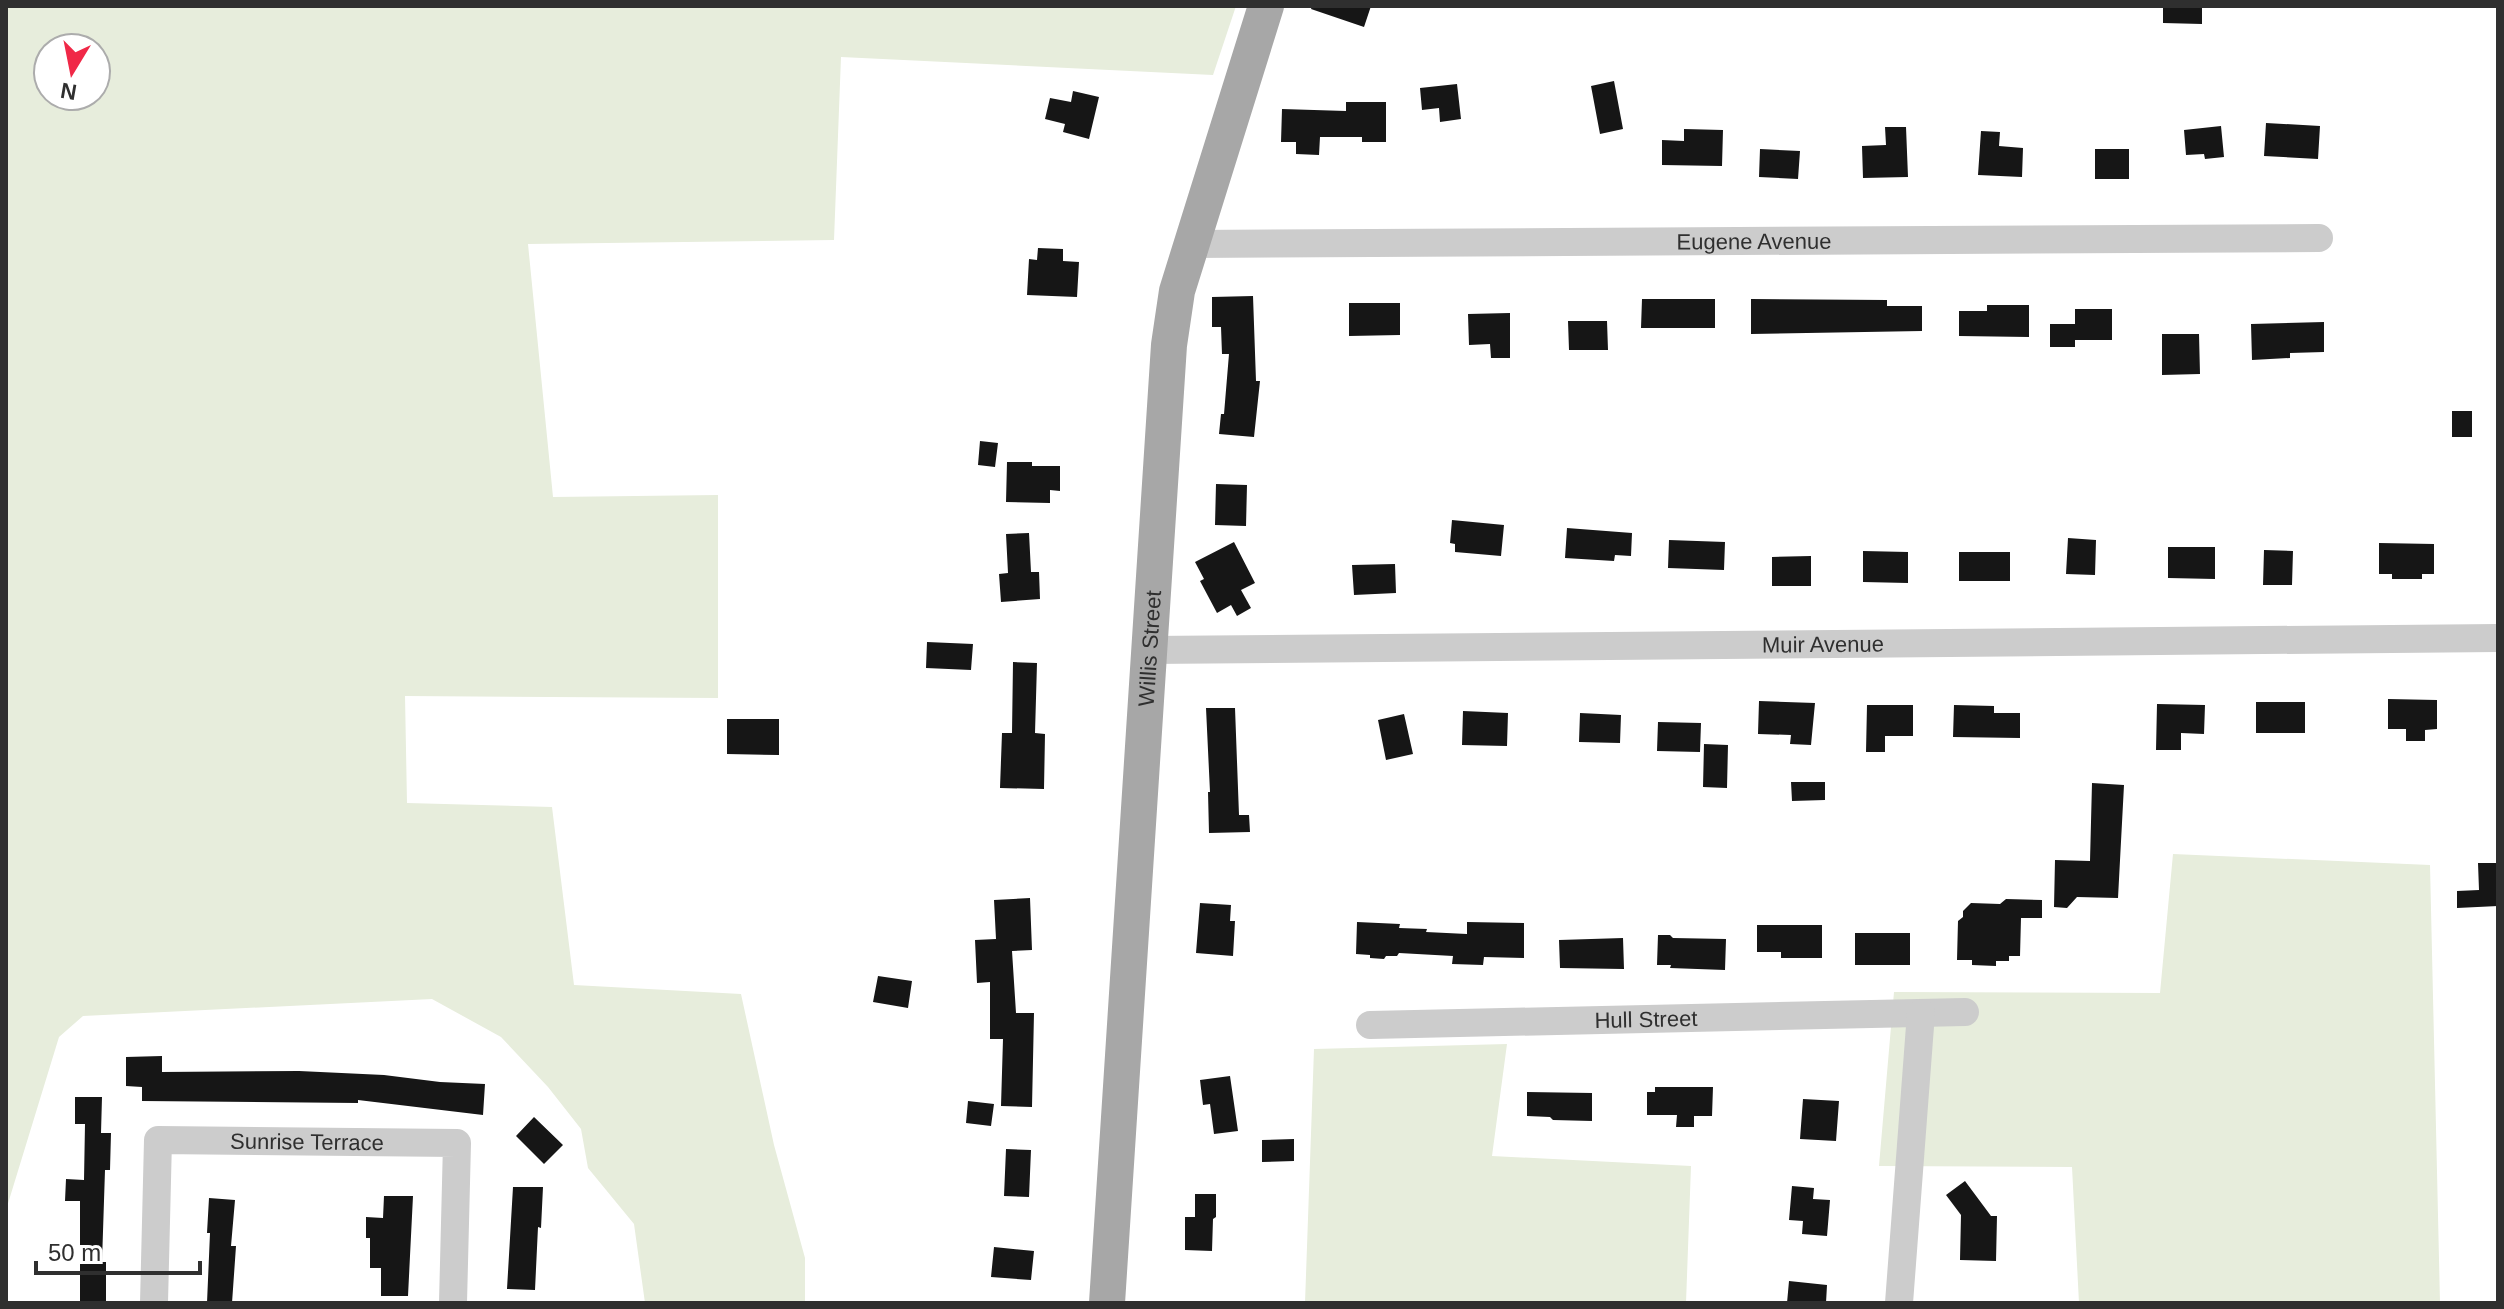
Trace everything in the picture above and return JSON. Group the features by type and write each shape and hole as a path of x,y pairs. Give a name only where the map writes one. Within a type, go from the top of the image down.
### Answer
{"main road":[{"name":"Willis Street","path":"1107,1303 1165,375 1177,291 1266,6"}],"street":[{"name":"Eugene Avenue","path":"1190,244 2319,238"},
{"name":"Muir Avenue","path":"1149,650 2498,638"},
{"name":"Hull Street","path":"1370,1025 1965,1012"},
{"path":"1899,1303 1921,1013"},
{"name":"Sunrise Terrace","path":"154,1303 158,1140 457,1143 453,1303"}],"green space":[{"path":"6,6 1236,6 1213,75 841,57 834,240 528,244 553,497 718,495 718,698 405,696 407,803 552,807 574,985 741,994 774,1145 805,1258 805,1303 645,1303 634,1224 588,1168 581,1129 548,1087 501,1037 432,999 83,1016 59,1037 6,1210"},
{"path":"2173,854 2430,865 2440,1303 2079,1303 2072,1167 1879,1166 1894,992 2160,993"},
{"path":"1507,1044 1492,1156 1691,1166 1686,1303 1305,1303 1314,1049"}],"building":[{"path":"1312,6 1371,6 1364,27 1311,9"},
{"path":"2163,6 2202,6 2202,24 2163,23"},
{"path":"1614,81 1623,129 1600,134 1591,86"},
{"path":"1457,84 1461,119 1440,122 1439,108 1422,110 1420,88"},
{"path":"1073,91 1099,97 1089,139 1063,132 1065,124 1045,119 1050,98 1071,102"},
{"path":"1346,102 1386,102 1386,142 1362,142 1362,137 1320,137 1319,155 1296,154 1296,142 1281,142 1282,109 1346,111"},
{"path":"2266,123 2320,126 2318,159 2264,156"},
{"path":"2221,126 2224,157 2205,159 2204,154 2186,155 2184,130"},
{"path":"1885,127 1906,127 1908,177 1863,178 1862,146 1886,145"},
{"path":"1684,129 1723,130 1722,166 1662,165 1662,140 1684,141"},
{"path":"1981,131 2000,132 1999,146 2023,148 2022,177 1978,175"},
{"path":"1760,149 1800,151 1798,179 1759,177"},
{"path":"2095,149 2129,149 2129,179 2095,179"},
{"path":"1038,248 1063,249 1063,261 1079,262 1077,297 1027,295 1029,259 1037,260"},
{"path":"1253,296 1256,381 1260,381 1254,437 1219,434 1221,414 1224,414 1229,354 1222,354 1221,327 1212,327 1212,297"},
{"path":"1642,299 1715,299 1715,328 1641,328"},
{"path":"1751,299 1887,300 1887,306 1922,306 1922,331 1751,334"},
{"path":"1349,303 1400,303 1400,335 1349,336"},
{"path":"1987,305 2029,305 2029,337 1959,336 1959,311 1987,311"},
{"path":"2075,309 2112,309 2112,340 2075,340"},
{"path":"1510,313 1510,358 1491,358 1490,344 1469,345 1468,314"},
{"path":"1568,321 1607,321 1608,350 1569,350"},
{"path":"2324,322 2324,352 2290,353 2290,358 2252,360 2251,324"},
{"path":"2050,324 2075,324 2075,347 2050,347"},
{"path":"2162,334 2199,334 2200,374 2162,375"},
{"path":"2452,411 2472,411 2472,437 2452,437"},
{"path":"980,441 998,443 995,467 978,465"},
{"path":"1007,462 1060,466 1060,491 1050,490 1050,503 1006,502"},
{"path":"1216,484 1247,485 1246,526 1215,525"},
{"path":"1452,520 1504,525 1501,556 1455,552 1455,544 1450,543"},
{"path":"1567,528 1632,533 1631,556 1615,555 1614,561 1565,558"},
{"path":"1029,533 1031,572 1039,572 1040,599 1001,602 999,574 1008,573 1006,534"},
{"path":"2068,538 2096,540 2095,575 2066,574"},
{"path":"1669,540 1725,542 1724,570 1668,568"},
{"path":"1234,542 1255,583 1241,590 1251,608 1237,616 1231,605 1217,613 1200,581 1204,579 1195,562"},
{"path":"2379,543 2434,544 2434,574 2422,574 2422,579 2392,579 2392,574 2379,574"},
{"path":"2168,547 2215,547 2215,579 2168,578"},
{"path":"2264,550 2293,551 2292,585 2263,585"},
{"path":"1863,551 1908,552 1908,583 1863,582"},
{"path":"1959,552 2010,552 2010,581 1959,581"},
{"path":"1811,556 1811,586 1772,586 1772,557"},
{"path":"1395,564 1396,593 1354,595 1352,565"},
{"path":"927,642 973,644 971,670 926,668"},
{"path":"1013,662 1037,663 1035,733 1045,734 1044,789 1000,788 1002,733 1012,733"},
{"path":"2388,699 2437,700 2437,729 2425,730 2425,741 2406,741 2406,729 2388,729"},
{"path":"1759,701 1815,703 1811,745 1790,744 1791,735 1758,734"},
{"path":"2256,702 2305,702 2305,733 2256,733"},
{"path":"2157,704 2205,705 2204,734 2181,733 2181,750 2156,750"},
{"path":"1867,705 1913,705 1913,736 1885,736 1885,752 1866,752"},
{"path":"1954,705 1994,706 1994,713 2020,713 2020,738 1953,737"},
{"path":"1206,708 1235,708 1239,815 1249,815 1250,832 1209,833"},
{"path":"1463,711 1508,713 1507,746 1462,745"},
{"path":"1580,713 1621,715 1620,743 1579,742"},
{"path":"1404,714 1413,754 1386,760 1378,720"},
{"path":"727,719 779,719 779,755 727,754"},
{"path":"1658,722 1701,723 1700,752 1657,751"},
{"path":"1704,744 1728,745 1727,788 1703,787"},
{"path":"1791,782 1825,782 1825,800 1792,801"},
{"path":"2092,783 2124,785 2118,898 2077,897 2067,908 2054,907 2055,860 2090,861"},
{"path":"2478,863 2498,863 2498,906 2457,908 2457,891 2479,890"},
{"path":"1030,898 1032,950 1012,951 1016,1013 1034,1013 1032,1107 1001,1106 1003,1039 990,1039 990,982 977,983 975,940 996,939 994,900"},
{"path":"2006,899 2042,900 2042,918 2021,918 2020,956 2009,956 2009,961 1996,961 1996,966 1972,965 1972,960 1957,960 1958,921 1963,917 1963,911 1971,903 2000,904"},
{"path":"1200,903 1231,905 1230,921 1235,921 1233,956 1196,953"},
{"path":"1357,922 1400,924 1399,928 1467,934 1467,922 1524,923 1524,958 1484,957 1483,965 1452,964 1453,956 1399,953 1384,959 1370,958 1370,955 1356,954"},
{"path":"1757,925 1822,925 1822,958 1781,958 1781,952 1757,952"},
{"path":"1855,933 1910,933 1910,965 1855,965"},
{"path":"1658,935 1726,939 1725,970 1657,965"},
{"path":"1623,938 1624,969 1560,968 1559,940"},
{"path":"878,976 912,981 908,1008 873,1002"},
{"path":"162,1056 162,1072 299,1071 485,1084 483,1115 358,1100 358,1103 142,1101 142,1087 126,1086 126,1057"},
{"path":"1230,1076 1238,1131 1214,1134 1210,1104 1203,1105 1200,1080"},
{"path":"1655,1087 1713,1087 1712,1116 1694,1116 1694,1127 1676,1127 1677,1115 1647,1115 1647,1092 1655,1092"},
{"path":"1527,1092 1592,1093 1592,1121 1527,1116"},
{"path":"75,1097 102,1097 101,1133 111,1133 110,1170 105,1170 102,1262 106,1262 106,1302 80,1302 80,1201 65,1201 66,1179 84,1180 85,1124 75,1124"},
{"path":"1803,1099 1839,1101 1836,1141 1800,1139"},
{"path":"968,1101 994,1104 991,1126 966,1123"},
{"path":"534,1117 563,1145 544,1164 516,1136"},
{"path":"1294,1139 1294,1161 1262,1162 1262,1140"},
{"path":"1006,1149 1031,1150 1029,1197 1004,1196"},
{"path":"1965,1181 1991,1216 1997,1216 1996,1261 1960,1260 1961,1215 1946,1195"},
{"path":"1792,1186 1814,1188 1813,1199 1830,1200 1827,1236 1802,1234 1803,1221 1789,1220"},
{"path":"513,1187 543,1187 535,1290 507,1289"},
{"path":"1195,1194 1216,1194 1212,1251 1185,1250 1185,1217 1195,1217"},
{"path":"384,1196 413,1196 408,1296 381,1296 381,1268 370,1268 366,1217 383,1218"},
{"path":"209,1198 235,1200 231,1246 236,1246 232,1303 207,1303"},
{"path":"994,1247 1034,1251 1031,1280 991,1277"},
{"path":"1789,1281 1827,1285 1826,1303 1787,1303"}]}
